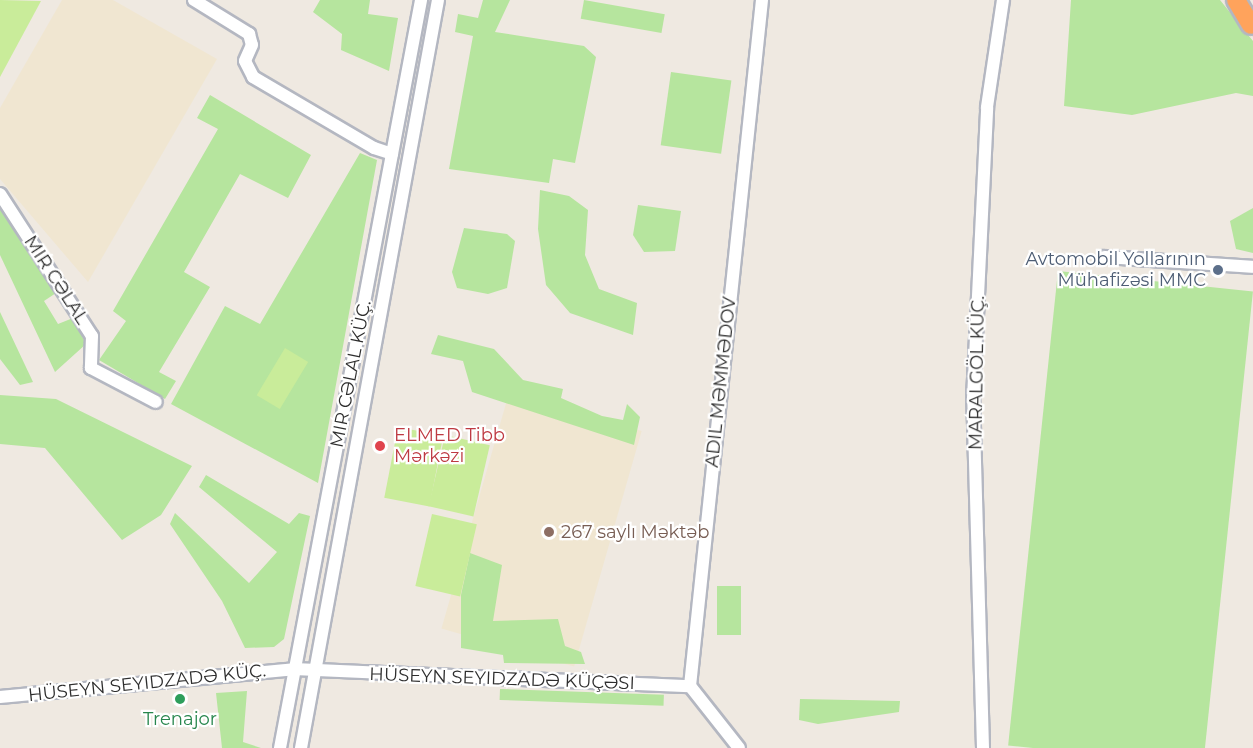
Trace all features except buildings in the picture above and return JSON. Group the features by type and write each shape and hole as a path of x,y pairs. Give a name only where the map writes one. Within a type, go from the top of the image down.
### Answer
{"highway":[{"path":"1236,0 1251,25"}],"street":[{"path":"194,0 249,34 252,45 245,61 253,77 374,148 392,154"},
{"name":"MIR CƏLAL KÜÇ.","path":"280,748 420,0"},
{"name":"MIR CƏLAL KÜÇ.","path":"301,748 438,0"},
{"name":"ADIL MƏMMƏDOV","path":"690,686 762,0"},
{"name":"MARALGÖL KÜÇ.","path":"983,748 973,398 987,107 1003,0"},
{"name":"MIR CƏLAL","path":"0,194 92,336 91,368 156,402"},
{"path":"1104,257 1253,267"},
{"name":"HÜSEYN SEYIDZADƏ KÜÇ.","path":"0,697 294,669 314,670"},
{"name":"HÜSEYN SEYIDZADƏ KÜÇƏSI","path":"314,670 690,686"},
{"path":"690,686 739,748"}],"shaded area":[{"path":"62,0 113,0 217,59 88,282 0,179 0,108"},
{"name":"267 saylı Məktəb","path":"509,393 642,431 574,667 441,629"}],"green space":[{"path":"0,0 41,1 0,77"},
{"path":"320,0 370,0 368,14 398,18 389,71 341,50 342,34 313,12"},
{"path":"483,0 510,0 495,32 584,46 596,57 575,163 553,159 549,183 449,169 473,36 455,32 458,14 478,18"},
{"path":"584,0 665,14 661,33 581,19"},
{"path":"1071,0 1220,0 1253,41 1253,96 1236,93 1132,115 1064,106"},
{"path":"671,72 731,80 721,154 661,145"},
{"path":"210,95 311,155 288,198 240,174 184,272 210,287 159,372 176,381 165,399 99,360 126,321 113,311 218,129 197,118"},
{"path":"360,153 377,160 318,483 171,404 225,306 260,324"},
{"path":"540,190 569,196 588,210 585,255 599,289 637,303 633,335 570,313 546,285 538,229"},
{"path":"638,205 681,211 675,251 644,252 633,235"},
{"path":"0,207 56,293 44,301 58,324 73,318 86,344 55,372 0,255"},
{"path":"1253,208 1253,253 1236,249 1230,221"},
{"path":"464,228 507,234 515,241 507,288 488,294 457,288 452,272"},
{"path":"1058,271 1253,291 1205,748 1033,748 1008,745"},
{"path":"0,312 33,382 20,385 0,359"},
{"path":"438,335 494,349 523,380 563,389 561,398 602,416 623,420 627,404 640,417 634,445 472,392 463,361 431,354"},
{"path":"285,348 308,362 280,409 257,395"},
{"path":"0,395 56,399 192,466 161,515 122,540 45,448 0,444"},
{"path":"398,427 443,436 429,506 384,498"},
{"path":"445,435 490,445 473,516 429,506"},
{"path":"206,475 289,524 299,513 310,516 284,639 274,647 245,648 222,601 170,524 175,513 249,583 277,552 199,487"},
{"path":"432,514 477,524 460,596 415,586"},
{"path":"470,553 502,565 493,621 558,619 565,646 581,652 585,664 504,663 503,655 461,648 461,595"},
{"path":"717,586 741,586 741,635 717,635"},
{"path":"500,689 664,695 664,706 500,700"},
{"path":"247,691 243,742 261,748 222,748 216,693"},
{"path":"800,699 900,701 899,712 818,724 799,720"}],"place":[{"name":"Avtomobil Yollarının Mühafizəsi MMC","path":"1218,270"},
{"name":"ELMED Tibb Mərkəzi","path":"380,446"},
{"name":"267 saylı Məktəb","path":"549,532"},
{"name":"Trenajor","path":"180,699"}]}
